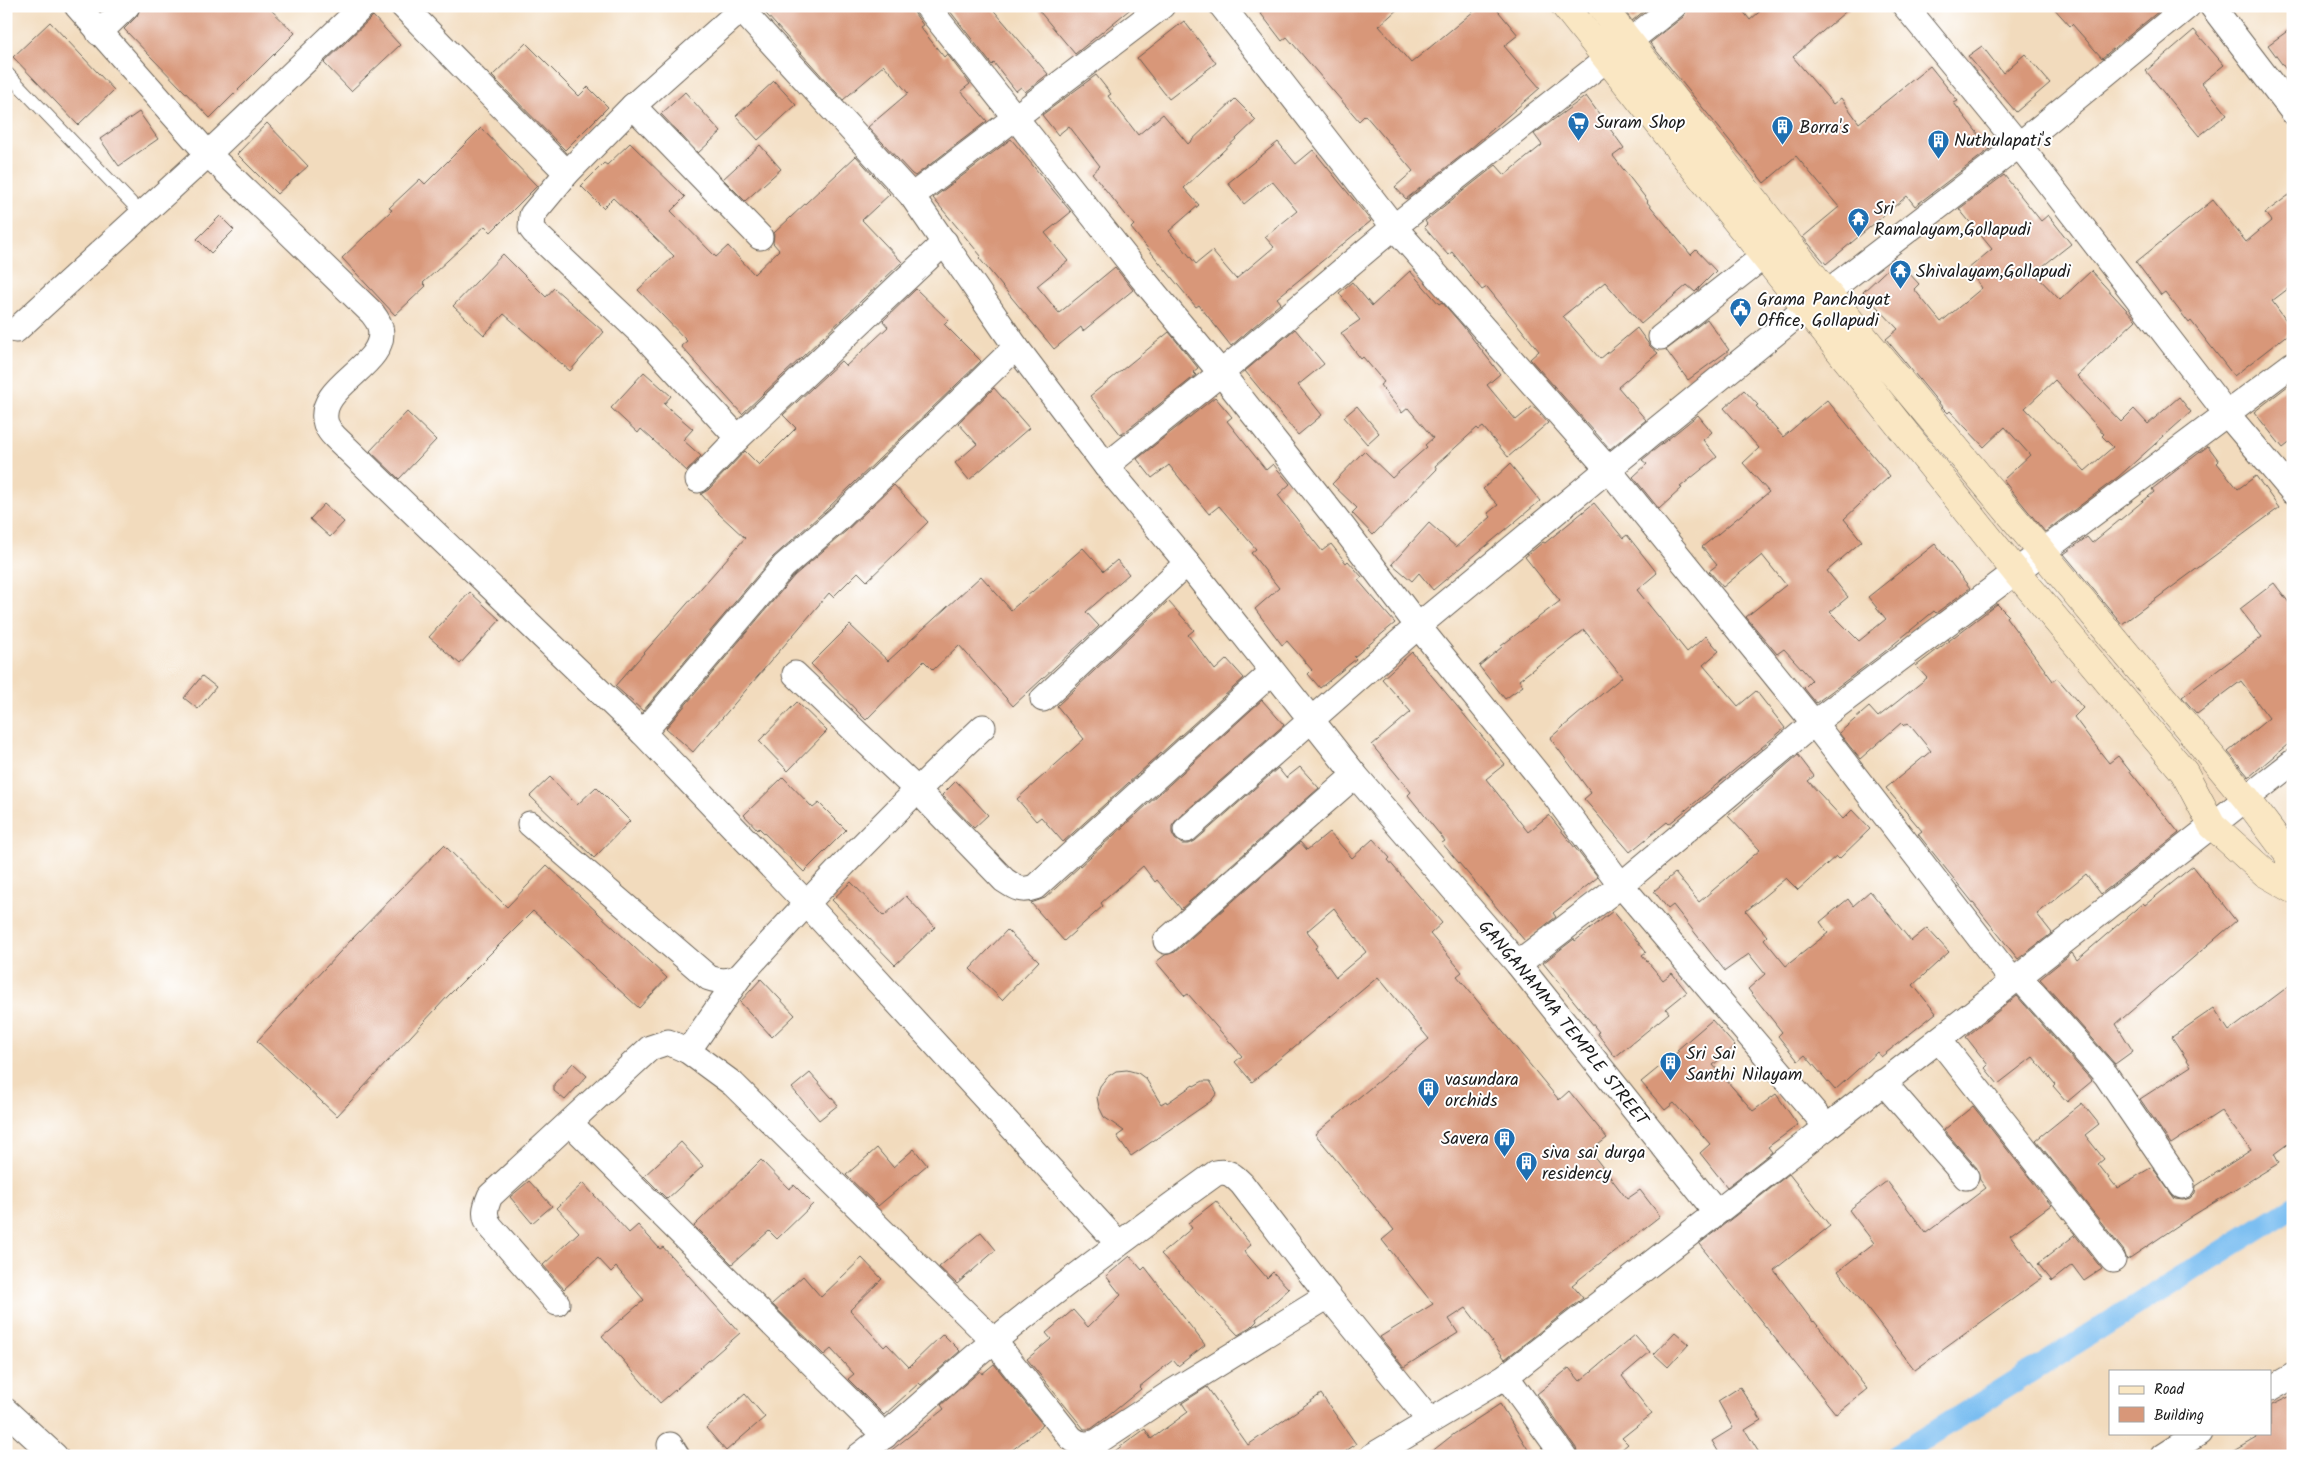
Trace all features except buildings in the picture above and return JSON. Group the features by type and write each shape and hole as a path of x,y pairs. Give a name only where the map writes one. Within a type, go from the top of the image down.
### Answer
{"street":[{"path":"77,6 208,154 372,313 380,326 380,340 373,354 329,400 325,412 326,425 335,438 643,733 806,903 1118,1243"},
{"path":"99,33 127,6"},
{"path":"16,330 208,154 363,6"},
{"path":"402,6 567,172"},
{"path":"926,6 1339,522 1418,626 1552,792 1621,885 1827,1127"},
{"path":"912,196 1162,6"},
{"path":"1222,6 1394,226 1608,469 1814,724 2015,978 2106,1076 2182,1186"},
{"path":"1565,6 2016,572 2184,772 2212,825 2265,873 2293,888"},
{"path":"1601,6 1827,293 2246,798 2288,854 2293,871"},
{"path":"1106,466 1221,373 1394,226 1674,6"},
{"path":"1905,6 2019,145 2227,414 2293,492"},
{"path":"1186,830 1418,626 1608,469 1806,309 2019,145 2188,6"},
{"path":"2212,6 2293,112"},
{"path":"738,438 645,337 531,228 532,215 567,172 633,106 741,7"},
{"name":"GANGANAMMA TEMPLE STREET","path":"741,7 912,196 1016,347 1106,466 1187,563 1309,720 1518,964 1716,1212"},
{"path":"633,106 760,237"},
{"path":"698,480 738,438 945,242"},
{"path":"1662,337 1764,256"},
{"path":"643,733 784,566 837,520 1016,347"},
{"path":"1518,964 1621,885 1814,724 2293,364"},
{"path":"1043,699 1187,563"},
{"path":"795,674 917,790 1004,880 1017,890 1026,890 1035,887 1272,672"},
{"path":"688,1050 740,976 806,903 917,790 983,728"},
{"path":"1372,1456 1506,1376 2293,762"},
{"path":"1166,942 1355,775"},
{"path":"530,824 708,978 719,982 730,981 740,976"},
{"path":"1939,1040 2113,1260"},
{"path":"557,1303 490,1226 485,1218 490,1196 650,1048 668,1042 688,1050 734,1084 994,1341 1071,1438 1078,1443 1086,1445 1097,1442 1166,1396 1328,1296"},
{"path":"1883,1082 1966,1177"},
{"path":"570,1123 885,1436"},
{"path":"859,1456 885,1436 994,1341 1118,1243 1216,1173 1224,1171 1231,1174 1242,1184 1328,1296 1430,1421"},
{"path":"1506,1376 1564,1456"},
{"path":"2272,1388 2293,1376"},
{"path":"6,1411 55,1456"},
{"path":"2163,1456 2189,1444"}],"lane":[{"path":"6,72 142,214"}],"waterway":[{"path":"1896,1456 2293,1207"}],"place":[{"name":"Suram Shop","path":"1579,141"},
{"name":"Borra's","path":"1783,146"},
{"name":"Nuthulapati's","path":"1938,159"},
{"name":"Sri Ramalayam,Gollapudi","path":"1858,237"},
{"name":"Shivalayam,Gollapudi","path":"1900,290"},
{"name":"Grama Panchayat Office, Gollapudi","path":"1741,328"},
{"name":"Sri Sai Santhi Nilayam","path":"1670,1082"},
{"name":"vasundara orchids","path":"1429,1108"},
{"name":"Savera","path":"1505,1157"},
{"name":"siva sai durga residency","path":"1526,1181"}]}
